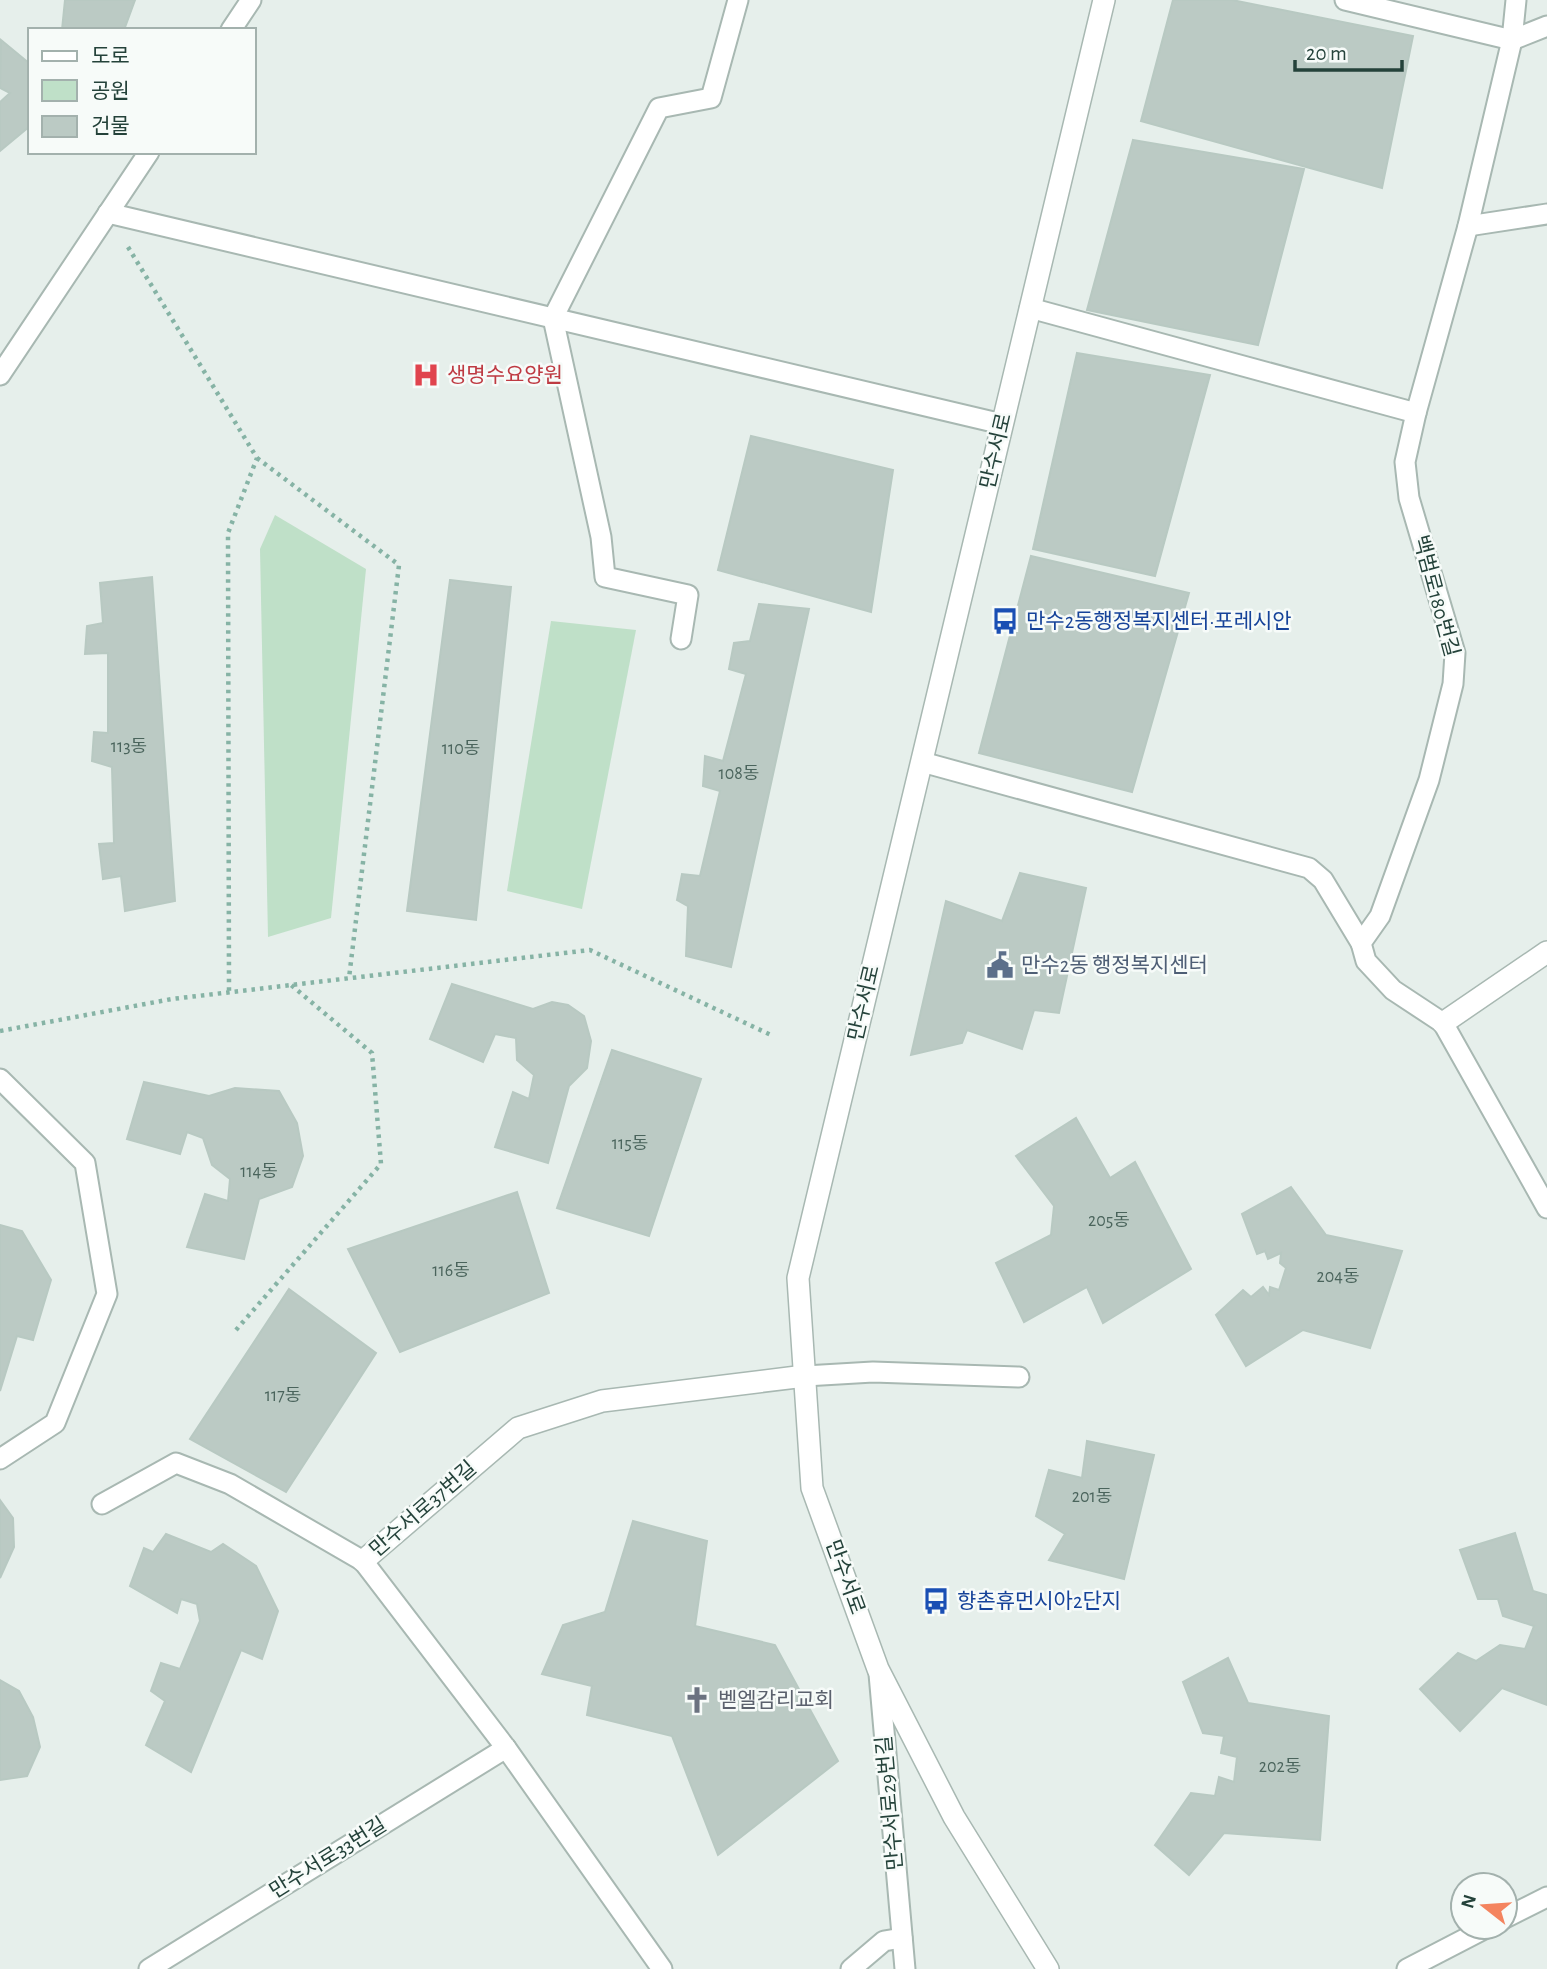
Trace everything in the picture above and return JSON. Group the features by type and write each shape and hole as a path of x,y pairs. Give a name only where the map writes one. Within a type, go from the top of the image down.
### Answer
{"street":[{"name":"만수서로","path":"1048,1969 954,1817 878,1669 812,1488 798,1278 1104,0"},
{"path":"1443,1023 1547,952"},
{"name":"만수서로37번길","path":"363,1561 518,1428 602,1401 805,1376"}],"lane":[{"path":"232,28 251,0"},
{"path":"681,639 688,595 605,577 601,537 553,318 659,108 711,98 738,0"},
{"path":"1345,0 1512,40 1547,26"},
{"name":"백범로180번길","path":"1361,943 1380,916 1430,780 1453,684 1455,653 1409,498 1405,462 1468,226 1512,40 1516,0"},
{"path":"0,375 148,154"},
{"path":"108,213 1002,424"},
{"path":"1468,226 1547,214"},
{"path":"1030,308 1416,413"},
{"path":"922,762 1309,868 1323,880 1361,943 1366,961 1393,990 1443,1023 1547,1208"},
{"path":"0,1079 85,1163 107,1294 55,1423 0,1459"},
{"path":"805,1376 873,1372 1019,1377"},
{"path":"102,1504 176,1463 230,1484 363,1561"},
{"name":"만수서로37번길","path":"363,1561 506,1748 662,1969"},
{"name":"만수서로29번길","path":"878,1669 905,1969"},
{"name":"만수서로33번길","path":"149,1969 506,1748"},
{"path":"1519,1911 1547,1897"},
{"path":"851,1969 884,1941 902,1938"},
{"path":"1407,1969 1461,1941"}],"path":[{"path":"108,213 257,458 398,565 349,978"},
{"path":"229,992 228,533 257,458"},
{"path":"0,1031 172,999 590,950 771,1035"},
{"path":"236,1330 381,1164 372,1053 291,985"}],"green space":[{"path":"275,515 366,569 331,918 268,937 260,549"},
{"path":"551,621 636,630 582,909 507,891"}],"building":[{"path":"65,0 135,0 125,28 62,28"},
{"path":"1173,0 1232,0 1413,36 1382,188 1141,121"},
{"path":"1,40 28,62 28,128 0,151 0,102 10,93 0,88"},
{"path":"1133,140 1304,169 1258,345 1087,310"},
{"path":"1077,353 1210,375 1155,576 1033,549"},
{"path":"751,436 893,470 871,612 718,570"},
{"path":"1031,556 1189,593 1132,792 979,753"},
{"path":"152,577 175,901 125,911 121,876 103,879 99,844 114,843 112,767 92,761 94,732 108,733 108,653 85,654 87,626 103,623 100,583"},
{"path":"450,580 511,587 476,920 407,911"},
{"path":"759,604 809,609 731,967 686,956 688,906 677,900 682,874 700,876 720,791 703,786 705,756 723,761 746,674 729,669 734,643 750,641"},
{"name":"만수2동 행정복지센터","path":"1020,873 1086,888 1059,1013 1034,1010 1022,1049 967,1030 962,1043 911,1055 946,901 1002,921"},
{"path":"452,984 533,1009 552,1002 568,1005 584,1016 591,1041 587,1068 569,1086 548,1163 495,1147 513,1092 529,1099 534,1075 517,1060 516,1038 495,1034 483,1062 430,1039"},
{"path":"612,1050 701,1079 649,1236 557,1208"},
{"path":"144,1082 209,1096 235,1088 279,1091 297,1123 303,1156 292,1187 259,1199 244,1259 187,1247 205,1194 228,1201 230,1179 212,1165 203,1138 187,1132 180,1154 127,1139"},
{"path":"1076,1118 1110,1178 1135,1162 1191,1269 1103,1323 1087,1287 1024,1322 996,1263 1051,1235 1054,1206 1016,1156"},
{"path":"1291,1187 1326,1235 1402,1251 1370,1348 1303,1330 1246,1366 1216,1315 1243,1290 1251,1297 1263,1287 1269,1295 1270,1287 1279,1290 1286,1268 1280,1263 1281,1253 1268,1259 1265,1251 1257,1254 1242,1214"},
{"path":"517,1192 549,1293 400,1352 348,1249"},
{"path":"0,1225 22,1231 51,1280 33,1340 17,1336 0,1391"},
{"path":"289,1289 376,1353 286,1492 190,1439"},
{"path":"1087,1441 1154,1455 1124,1579 1049,1560 1065,1534 1036,1516 1049,1470 1082,1478"},
{"path":"0,1500 13,1518 14,1547 0,1578"},
{"name":"벧엘감리교회","path":"633,1521 707,1541 695,1626 775,1645 838,1761 718,1855 672,1736 587,1715 592,1686 542,1674 563,1625 605,1612"},
{"path":"1515,1533 1533,1591 1547,1595 1547,1705 1502,1688 1460,1731 1420,1689 1458,1653 1476,1661 1500,1645 1525,1649 1534,1626 1503,1616 1498,1599 1478,1599 1460,1550"},
{"path":"166,1534 211,1552 223,1544 256,1566 278,1611 262,1659 241,1650 191,1772 146,1745 165,1701 151,1691 161,1663 180,1669 200,1621 197,1604 181,1599 177,1613 130,1586 144,1548 153,1552"},
{"path":"1228,1658 1248,1703 1329,1716 1320,1840 1224,1833 1189,1875 1155,1845 1191,1793 1215,1796 1219,1777 1234,1782 1237,1757 1221,1753 1224,1736 1203,1733 1183,1682"},
{"path":"0,1680 19,1691 33,1717 40,1747 27,1776 0,1780"}],"place":[{"name":"생명수요양원","path":"426,375"},
{"name":"만수2동행정복지센터·포레시안","path":"1005,621"},
{"name":"만수2동 행정복지센터","path":"1000,965"},
{"name":"향촌휴먼시아2단지","path":"936,1601"},
{"name":"벧엘감리교회","path":"697,1700"}]}
